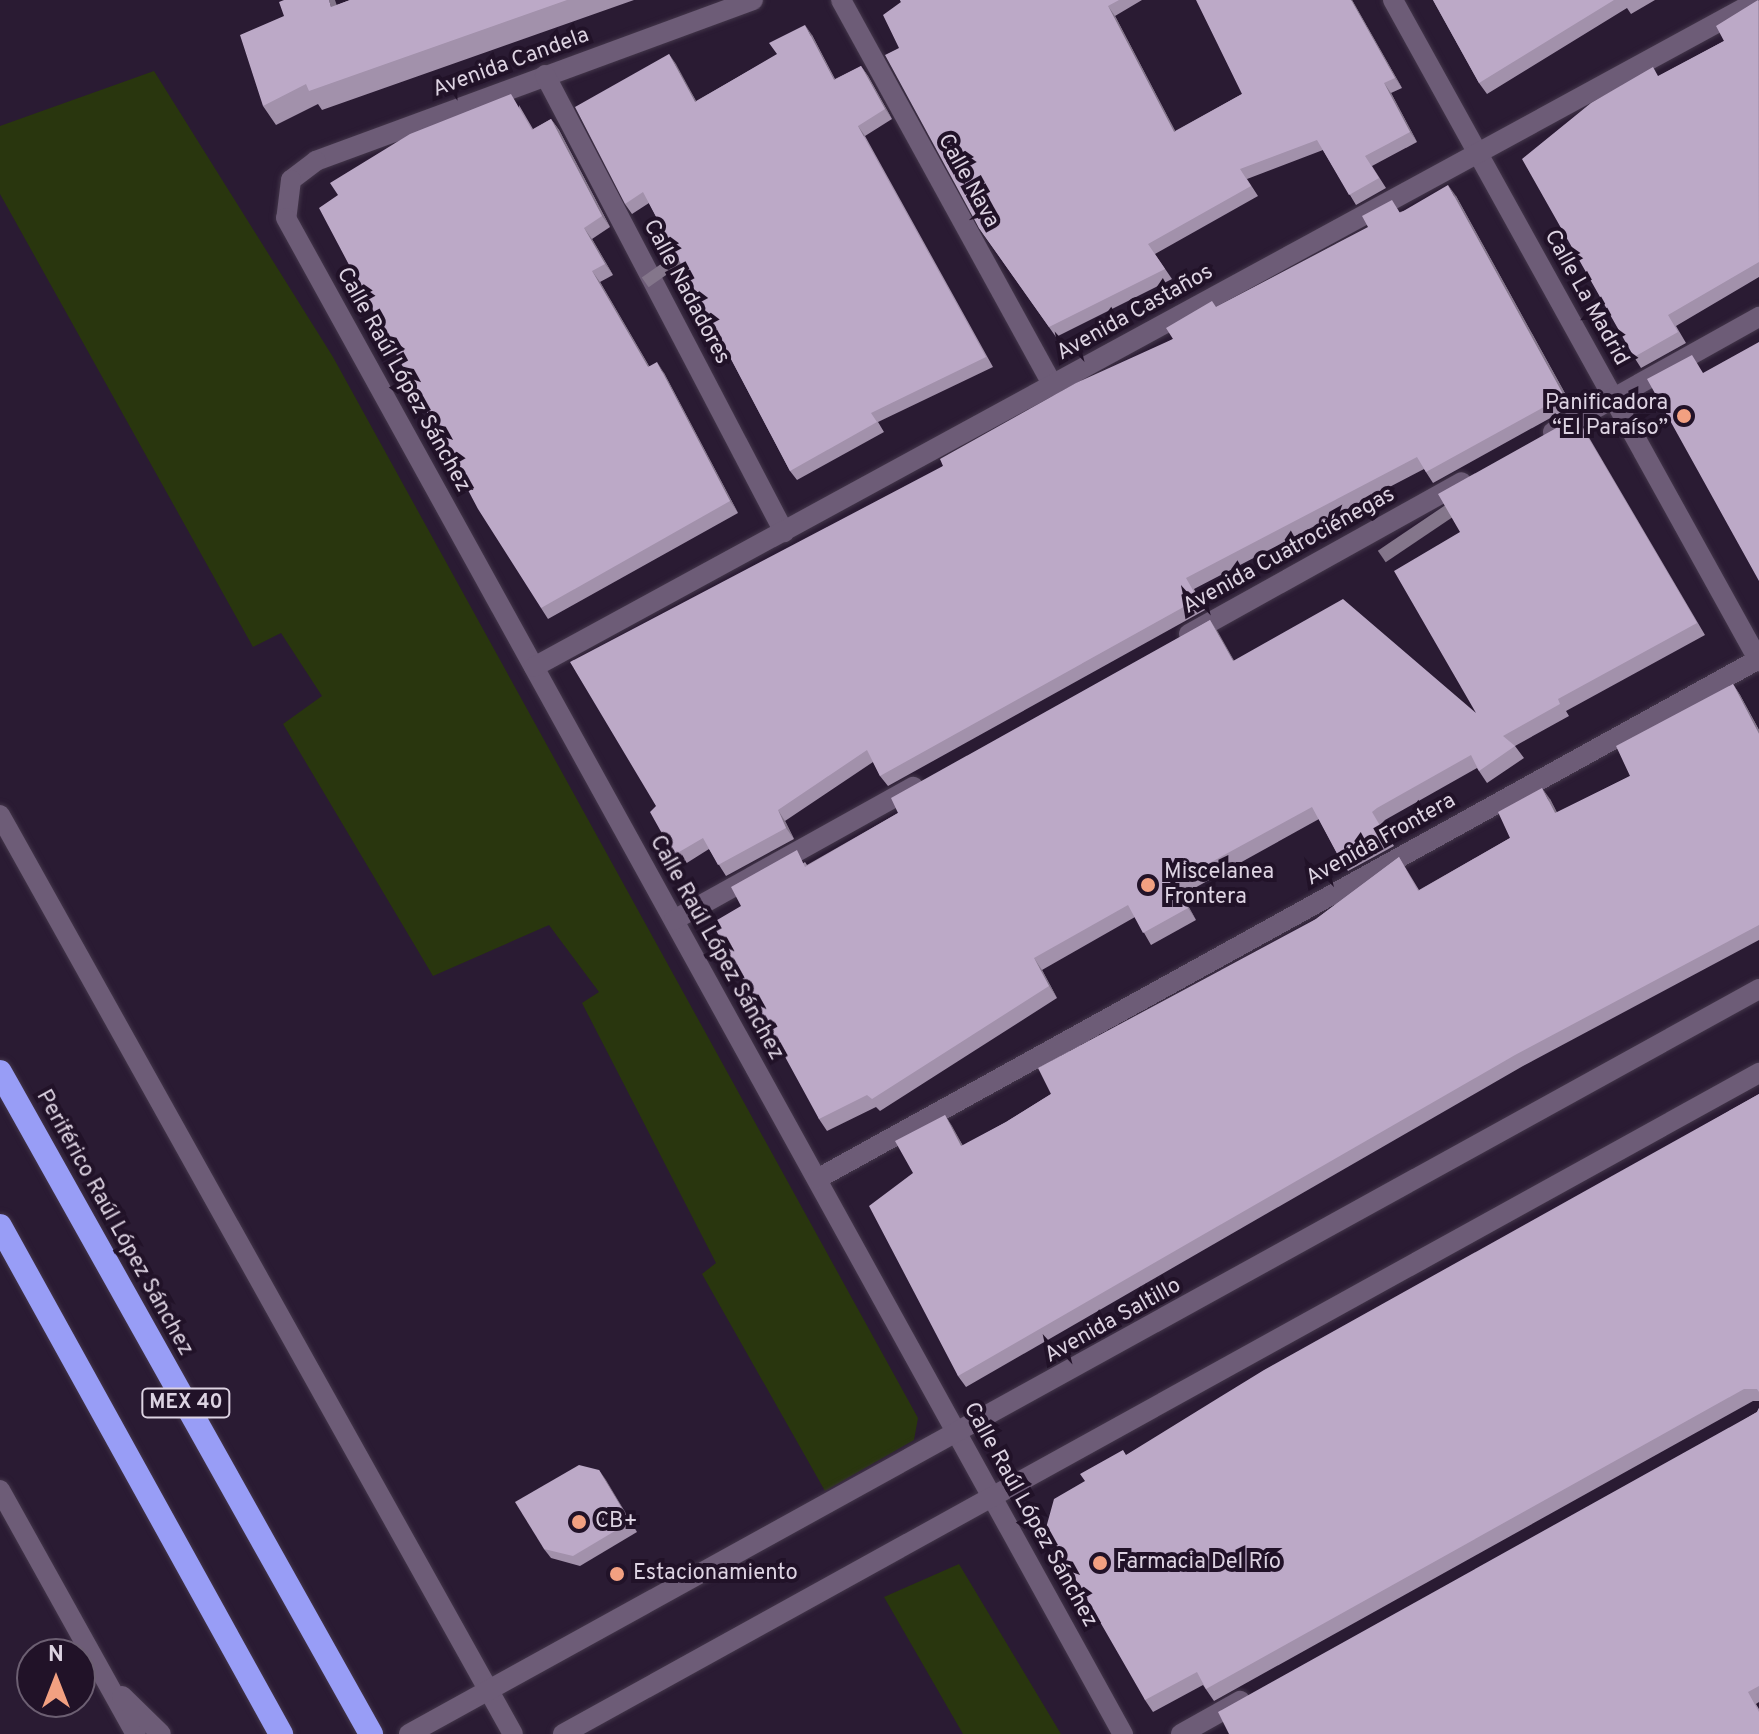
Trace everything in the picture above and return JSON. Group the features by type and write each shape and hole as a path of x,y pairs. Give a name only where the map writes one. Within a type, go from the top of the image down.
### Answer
{"highway":[{"name":"Periférico Raúl López Sánchez","path":"0,1072 371,1734"},
{"name":"MEX 40","path":"0,1226 281,1734"}],"street":[{"name":"Avenida Candela","path":"291,180 316,161 753,0"},
{"name":"Calle Nava","path":"841,0 1053,386"},
{"name":"Calle La Madrid","path":"1393,0 1759,660"},
{"name":"Avenida Castaños","path":"534,667 1759,0"},
{"name":"Calle Nadadores","path":"545,75 784,532"},
{"name":"Calle Raúl López Sánchez","path":"291,180 286,218 1123,1734"},
{"path":"1531,444 1759,317"},
{"name":"Avenida Cuatrociénegas","path":"1171,644 1489,467"},
{"name":"Avenida Frontera","path":"817,1179 1759,660"},
{"path":"674,920 936,774"},
{"path":"0,815 513,1734"},
{"name":"Avenida Saltillo","path":"488,1689 958,1434 1759,989"},
{"path":"563,1734 1759,1073"},
{"path":"0,1490 136,1734"},
{"path":"107,1683 161,1734"},
{"path":"1181,1734 1264,1688"},
{"path":"409,1734 488,1689"}],"green space":[{"path":"154,71 333,357 918,1418 914,1440 825,1491 702,1274 716,1263 582,1003 599,992 549,925 433,976 283,724 322,696 281,633 253,647 0,194 0,126"},
{"path":"959,1564 1061,1734 963,1734 884,1597"}],"building":[{"path":"329,0 331,7 350,0 567,0 309,91 306,84 263,106 240,35 284,16 279,2"},
{"path":"900,0 1119,0 1108,6 1174,132 1242,94 1196,0 1351,0 1395,78 1384,83 1410,132 1365,156 1379,178 1349,195 1317,140 1240,169 1251,186 1148,244 1165,269 1049,327 979,228 885,55 899,48 883,15"},
{"path":"1433,0 1614,0 1479,83"},
{"path":"1758,0 1759,262 1668,315 1678,332 1634,357 1522,159 1591,103 1653,67 1658,76 1724,41 1716,26"},
{"path":"805,25 834,80 861,66 885,109 858,126 986,357 871,413 877,422 790,471 643,192 625,204 575,107 669,54 695,102 777,54 769,43"},
{"path":"511,94 532,130 551,119 602,216 584,228 605,264 592,271 648,367 657,362 730,501 541,608 478,509 319,208 338,195 330,183 410,134"},
{"path":"1448,185 1564,396 1426,472 1417,457 1186,578 1198,599 880,776 867,750 778,810 786,828 718,865 703,838 674,855 650,812 656,806 570,662 943,466 940,459 1076,383 1173,339 1166,328 1212,301 1216,307 1368,227 1362,216 1392,200 1400,213"},
{"path":"1759,342 1759,581 1647,379 1692,355 1703,373"},
{"path":"1576,417 1697,623 1558,699 1560,704 1503,736 1515,746 1479,771 1471,755 1377,808 1372,812 1385,834 1340,859 1312,807 1173,883 1188,908 1143,933 1128,905 1034,958 1049,986 872,1099 867,1095 819,1119 712,923 741,906 731,887 797,850 805,867 898,813 891,798 1210,620 1233,661 1343,599 1476,713 1394,571 1460,532 1438,494"},
{"path":"1733,684 1759,734 1759,925 1515,1055 958,1376 869,1206 913,1173 895,1141 945,1115 961,1146 1006,1122 1051,1094 1038,1068 1316,919 1399,857 1418,891 1510,838 1498,812 1542,788 1555,813 1630,776 1616,746"},
{"path":"1759,1094 1759,1392 1757,1389 1744,1389 1206,1689 1197,1672 1145,1700 1046,1528 1054,1499 1085,1481 1080,1474 1123,1450 1126,1455 1264,1370"},
{"path":"1759,1408 1759,1686 1748,1692 1759,1712 1759,1734 1229,1734 1218,1712 1757,1412"},
{"name":"CB+","path":"579,1465 599,1470 630,1522 573,1556 544,1549 515,1502"}],"place":[{"name":"Panificadora “El Paraíso”","path":"1684,416"},
{"name":"Miscelanea Frontera","path":"1148,885"},
{"name":"CB+","path":"579,1522"},
{"name":"Farmacia Del Río","path":"1100,1563"},
{"name":"Estacionamiento","path":"617,1574"}]}
